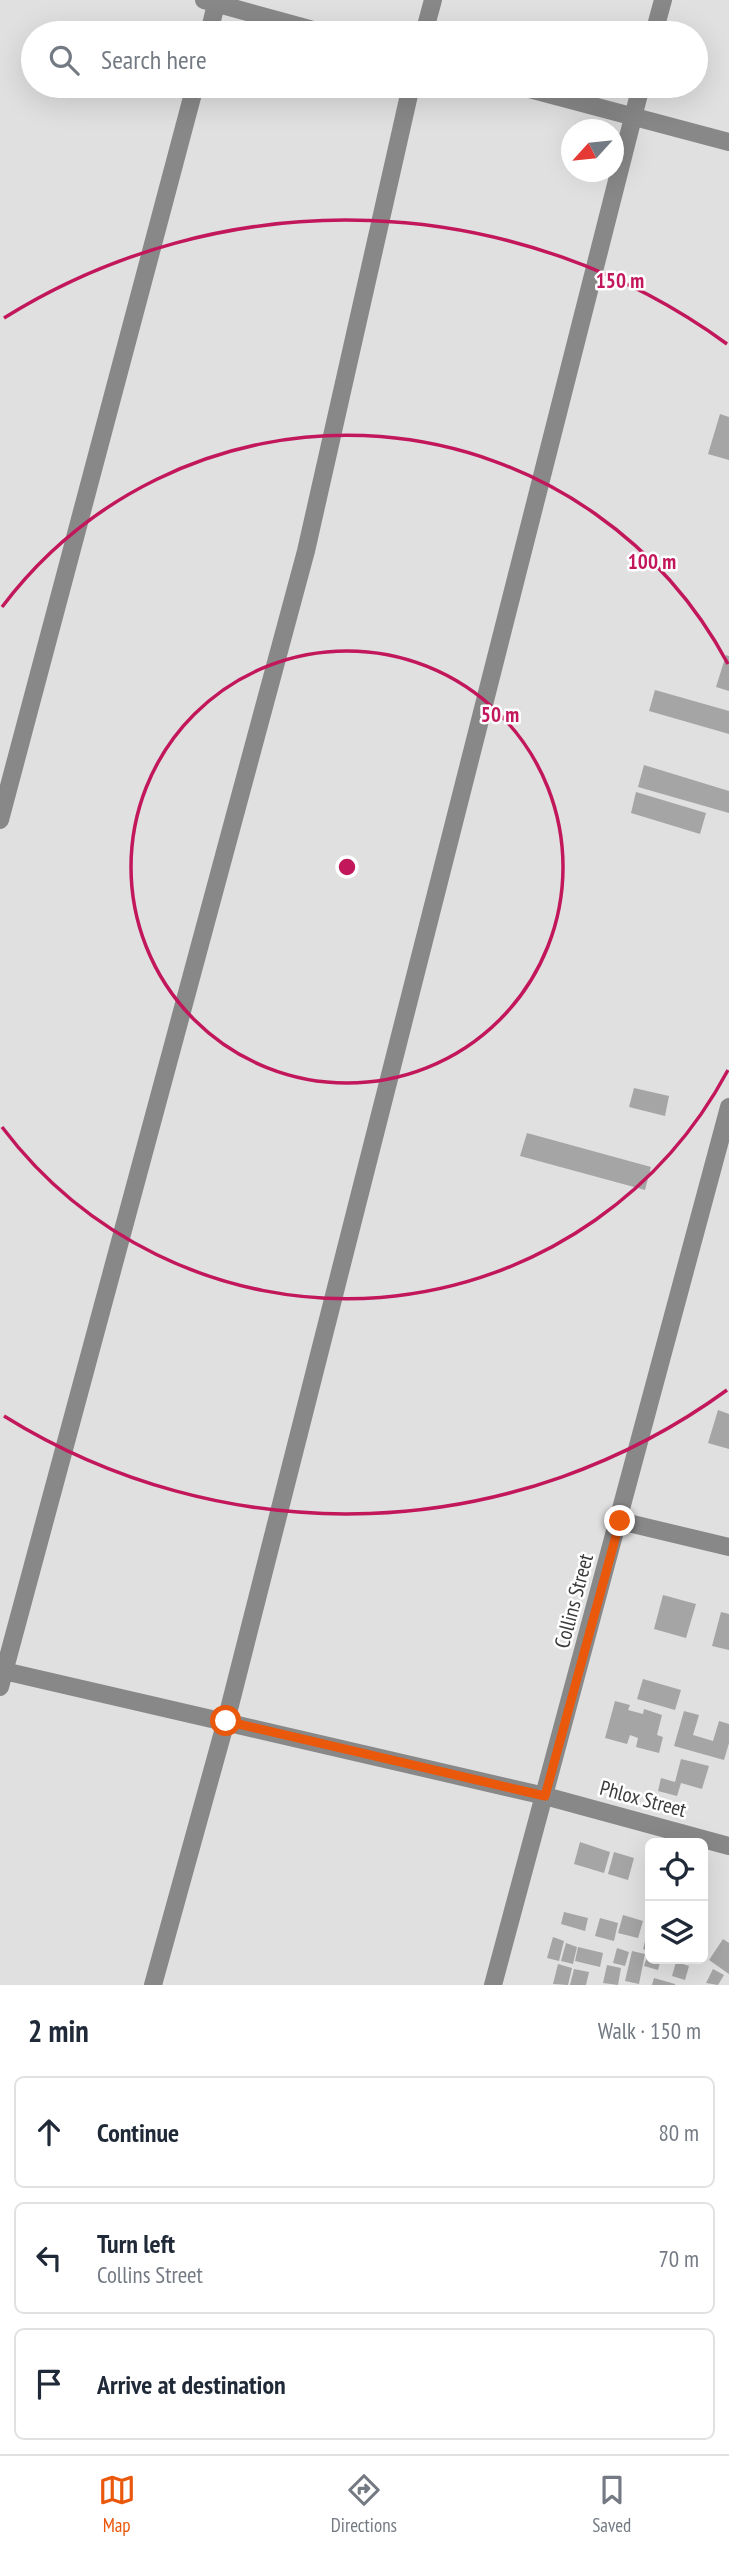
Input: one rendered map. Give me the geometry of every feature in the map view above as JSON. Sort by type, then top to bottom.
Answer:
[{"type":"street","points":[[427,21],[433,0]]},
{"type":"street","points":[[657,21],[663,0]]},
{"type":"street","points":[[210,21],[213,1],[282,21]]},
{"type":"street","points":[[0,820],[192,98]]},
{"type":"street","points":[[2,1679],[306,551],[408,98]]},
{"type":"street","points":[[567,98],[729,142]]},
{"type":"street","points":[[153,1985],[226,1721],[638,98]]},
{"type":"street","name":"Collins Street","points":[[493,1985],[620,1521],[729,1107]]},
{"type":"street","points":[[620,1521],[729,1547]]},
{"type":"street","name":"Phlox Street","points":[[2,1679],[226,1721],[545,1796],[729,1846]]},
{"type":"building","points":[[720,414],[729,417],[729,460],[708,454]]},
{"type":"building","points":[[726,655],[729,656],[729,691],[716,687]]},
{"type":"building","points":[[655,690],[729,711],[729,734],[649,711]]},
{"type":"building","points":[[644,765],[729,791],[729,813],[638,787]]},
{"type":"building","points":[[636,792],[706,813],[700,834],[631,813]]},
{"type":"building","points":[[634,1088],[669,1096],[665,1116],[629,1107]]},
{"type":"building","points":[[527,1133],[651,1167],[645,1190],[520,1156]]},
{"type":"building","points":[[718,1410],[729,1414],[729,1449],[708,1443]]},
{"type":"building","points":[[663,1595],[696,1604],[686,1638],[654,1629]]},
{"type":"building","points":[[721,1612],[729,1614],[729,1650],[712,1646]]},
{"type":"building","points":[[643,1679],[681,1690],[675,1710],[637,1699]]},
{"type":"building","points":[[615,1701],[630,1705],[628,1710],[643,1714],[644,1709],[662,1715],[657,1735],[663,1737],[659,1753],[636,1747],[638,1738],[630,1735],[627,1744],[605,1738]]},
{"type":"building","points":[[684,1711],[699,1715],[693,1735],[713,1741],[719,1721],[729,1724],[729,1743],[724,1760],[674,1746]]},
{"type":"building","points":[[681,1759],[709,1766],[702,1789],[681,1783],[677,1796],[658,1791],[661,1778],[675,1782]]},
{"type":"building","points":[[580,1842],[610,1852],[604,1873],[574,1864]]},
{"type":"building","points":[[614,1852],[634,1858],[628,1880],[608,1874]]},
{"type":"building","points":[[564,1912],[588,1918],[585,1931],[561,1924]]},
{"type":"building","points":[[623,1915],[643,1921],[638,1938],[618,1933]]},
{"type":"building","points":[[600,1918],[618,1923],[614,1941],[595,1936]]},
{"type":"building","points":[[553,1937],[564,1941],[559,1961],[547,1958]]},
{"type":"building","points":[[723,1939],[729,1943],[729,1974],[709,1960]]},
{"type":"building","points":[[566,1943],[577,1947],[573,1964],[561,1961]]},
{"type":"building","points":[[578,1947],[603,1953],[600,1967],[575,1961]]},
{"type":"building","points":[[617,1948],[629,1952],[625,1966],[613,1963]]},
{"type":"building","points":[[632,1951],[645,1954],[639,1984],[625,1981]]},
{"type":"building","points":[[645,1963],[660,1964],[658,1970],[644,1966]]},
{"type":"building","points":[[558,1964],[572,1968],[568,1985],[553,1984]]},
{"type":"building","points":[[675,1964],[689,1966],[685,1980],[672,1976]]},
{"type":"building","points":[[607,1965],[621,1968],[618,1985],[603,1983]]},
{"type":"building","points":[[574,1969],[589,1972],[586,1985],[570,1985]]},
{"type":"building","points":[[713,1969],[724,1975],[718,1985],[706,1983]]},
{"type":"building","points":[[654,1978],[675,1984],[675,1985],[652,1985]]},
{"type":"route","points":[[226,1721],[545,1796],[620,1521]]}]
